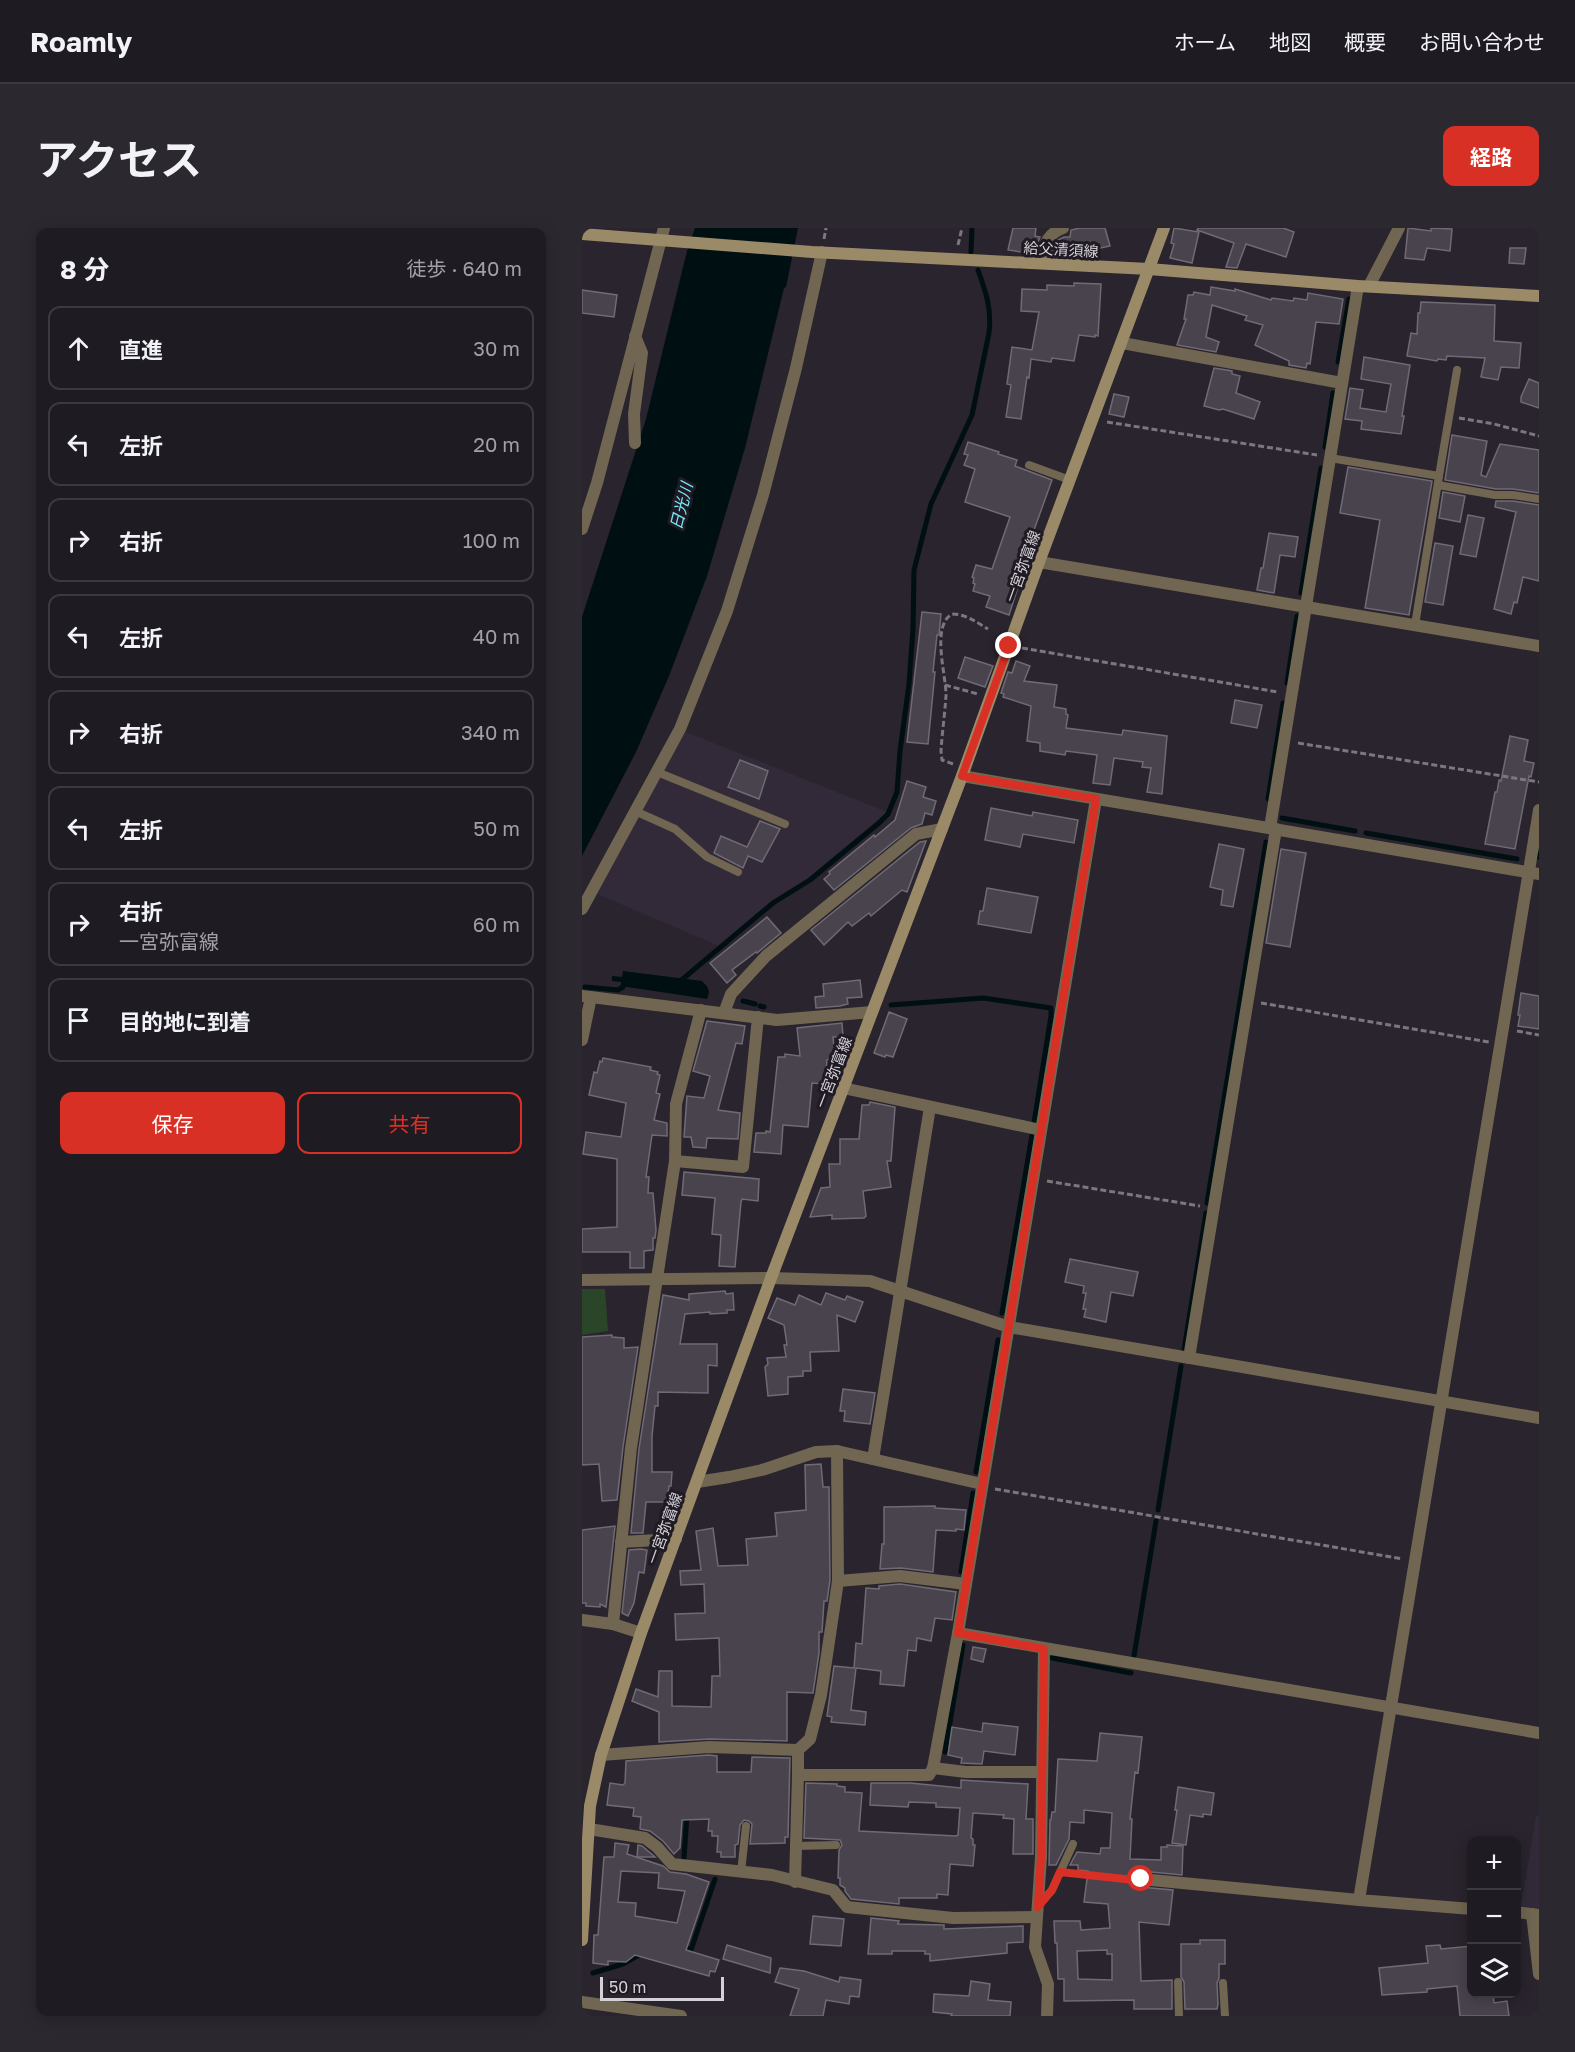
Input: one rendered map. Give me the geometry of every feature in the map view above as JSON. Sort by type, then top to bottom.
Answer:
[{"type":"main road","name":"一宮弥富線","points":[[582,1940],[589,1829],[586,1805],[641,1633],[771,1278],[964,771],[1039,562],[1164,228]]},
{"type":"main road","name":"給父清須線","points":[[582,234],[665,236],[817,252],[1149,269],[1364,286],[1539,296]]},
{"type":"street","points":[[1039,263],[1052,232],[1064,228]]},
{"type":"street","points":[[1189,1358],[1248,1001],[1284,740],[1342,383],[1364,286],[1399,228]]},
{"type":"street","points":[[582,528],[597,483],[635,336],[665,236]]},
{"type":"street","points":[[582,909],[680,729],[727,611],[766,484],[796,368],[817,252]]},
{"type":"street","points":[[635,336],[642,353],[634,414],[635,443]]},
{"type":"street","points":[[1122,343],[1342,383]]},
{"type":"street","points":[[1039,562],[1539,646]]},
{"type":"street","points":[[964,771],[1096,799],[1534,873]]},
{"type":"street","points":[[798,1775],[929,1775],[933,1768],[958,1633],[1096,799]]},
{"type":"street","points":[[1359,1900],[1503,1029],[1534,873],[1539,810]]},
{"type":"street","points":[[724,1013],[731,994],[766,956],[916,834],[942,829]]},
{"type":"street","points":[[582,1040],[586,997],[777,1020],[872,1012]]},
{"type":"street","points":[[613,1624],[630,1448],[675,1161],[676,1104],[701,1010]]},
{"type":"street","points":[[675,1161],[743,1167],[758,1017]]},
{"type":"street","points":[[843,1088],[1041,1130]]},
{"type":"street","points":[[873,1459],[930,1107]]},
{"type":"street","points":[[582,1280],[771,1278],[870,1281],[1009,1327],[1539,1418]]},
{"type":"street","points":[[697,1482],[762,1470],[816,1452],[837,1450],[982,1486]]},
{"type":"street","points":[[601,1755],[710,1747],[798,1750],[810,1739],[822,1695],[838,1581],[837,1450]]},
{"type":"street","points":[[621,1542],[676,1539]]},
{"type":"street","points":[[838,1581],[900,1576],[966,1584]]},
{"type":"street","points":[[582,1620],[613,1624],[641,1633]]},
{"type":"street","points":[[958,1633],[1539,1733]]},
{"type":"street","points":[[1044,1649],[1041,1857],[1035,1947],[1048,1984],[1047,2016]]},
{"type":"street","points":[[795,1882],[798,1750]]},
{"type":"street","points":[[933,1768],[966,1772],[1042,1772]]},
{"type":"street","points":[[589,1829],[645,1838],[657,1847],[672,1864],[772,1875],[833,1890],[847,1907],[953,1918],[1037,1912]]},
{"type":"street","points":[[1141,1879],[1467,1909]]},
{"type":"street","points":[[1535,1914],[1539,1974]]},
{"type":"street","points":[[582,2002],[681,2016]]},
{"type":"lane","points":[[1415,625],[1457,370]]},
{"type":"lane","points":[[1330,458],[1439,480],[1495,495],[1513,495],[1539,500]]},
{"type":"lane","points":[[1029,465],[1070,480]]},
{"type":"lane","points":[[657,772],[785,824]]},
{"type":"lane","points":[[635,811],[675,829],[706,857],[738,872]]},
{"type":"lane","points":[[741,1872],[746,1826]]},
{"type":"lane","points":[[1037,1912],[1052,1890],[1073,1844]]},
{"type":"lane","points":[[796,1846],[836,1845]]},
{"type":"lane","points":[[1178,1982],[1179,2016]]},
{"type":"lane","points":[[1223,1983],[1225,2016]]},
{"type":"path","points":[[956,259],[962,228]]},
{"type":"path","points":[[1449,416],[1494,424],[1539,436]]},
{"type":"path","points":[[1092,420],[1330,458]]},
{"type":"path","points":[[964,771],[942,760],[940,751],[945,685],[940,647],[944,622],[952,614],[960,614],[988,629]]},
{"type":"path","points":[[1009,646],[1292,695]]},
{"type":"path","points":[[945,685],[990,698]]},
{"type":"path","points":[[1284,740],[1539,782]]},
{"type":"path","points":[[1248,1001],[1501,1044]]},
{"type":"path","points":[[1503,1029],[1539,1035]]},
{"type":"path","points":[[1033,1179],[1214,1209]]},
{"type":"path","points":[[982,1486],[1415,1561]]},
{"type":"path","points":[[1060,1872],[1141,1879]]},
{"type":"shaded area","points":[[686,732],[887,812],[808,878],[774,899],[719,946],[597,894],[678,742]]},
{"type":"shaded area","points":[[1536,1816],[1539,1816],[1539,1909],[1521,1906]]},
{"type":"green space","points":[[582,1289],[605,1289],[608,1331],[582,1335]]},
{"type":"water","name":"日光川","points":[[695,228],[798,228],[786,287],[745,448],[707,576],[669,676],[636,752],[582,856],[582,617],[646,419],[687,251]]},
{"type":"water","points":[[623,971],[702,981],[709,993],[707,999],[621,986],[621,982],[612,981],[612,976],[622,977]]},
{"type":"building","points":[[1013,228],[1036,228],[1035,236],[1040,237],[1033,254],[1008,250]]},
{"type":"building","points":[[1105,228],[1110,246],[1068,255],[1050,254],[1058,240],[1070,237],[1071,230]]},
{"type":"building","points":[[1174,228],[1199,232],[1192,263],[1170,258],[1174,244],[1171,243]]},
{"type":"building","points":[[1198,228],[1283,228],[1294,232],[1286,257],[1246,244],[1237,268],[1226,267],[1234,243],[1197,230]]},
{"type":"building","points":[[1408,228],[1431,231],[1431,228],[1452,229],[1450,251],[1427,248],[1424,260],[1405,258]]},
{"type":"building","points":[[1510,248],[1526,248],[1524,264],[1509,263]]},
{"type":"building","points":[[1074,283],[1101,284],[1098,336],[1079,335],[1074,361],[1052,358],[1051,362],[1031,359],[1021,419],[1006,417],[1011,385],[1007,384],[1012,347],[1032,350],[1039,312],[1021,311],[1022,289],[1047,290],[1047,285],[1074,286]]},
{"type":"building","points":[[1211,287],[1235,291],[1235,289],[1271,300],[1272,298],[1293,301],[1294,298],[1307,300],[1308,293],[1343,299],[1339,324],[1316,322],[1310,364],[1307,363],[1306,368],[1289,365],[1289,361],[1255,345],[1263,325],[1245,320],[1247,316],[1212,305],[1206,337],[1219,342],[1216,352],[1177,345],[1186,319],[1184,319],[1188,295],[1193,295],[1194,292],[1210,295]]},
{"type":"building","points":[[582,290],[617,295],[614,317],[582,313]]},
{"type":"building","points":[[1421,302],[1495,305],[1494,341],[1521,343],[1519,368],[1501,367],[1498,380],[1481,377],[1485,358],[1447,356],[1446,360],[1438,359],[1437,361],[1407,356],[1411,333],[1417,334]]},
{"type":"building","points":[[1364,357],[1410,365],[1401,434],[1361,429],[1362,421],[1345,419],[1350,388],[1363,390],[1360,408],[1386,412],[1391,384],[1361,379]]},
{"type":"building","points":[[1214,368],[1232,371],[1232,374],[1240,376],[1236,393],[1260,402],[1254,419],[1223,409],[1204,406]]},
{"type":"building","points":[[1529,379],[1539,383],[1539,408],[1521,402]]},
{"type":"building","points":[[1114,394],[1129,397],[1124,417],[1109,414]]},
{"type":"building","points":[[1452,435],[1487,441],[1481,475],[1486,477],[1500,444],[1539,450],[1539,493],[1496,489],[1445,480]]},
{"type":"building","points":[[968,442],[1017,460],[1015,466],[1052,480],[1016,580],[1020,581],[1009,615],[986,607],[990,596],[973,591],[975,584],[972,577],[976,565],[992,569],[1010,517],[965,502],[975,469],[964,465],[968,455],[964,454]]},
{"type":"building","points":[[1348,467],[1432,481],[1409,615],[1365,608],[1380,520],[1340,513]]},
{"type":"building","points":[[1443,492],[1465,496],[1460,522],[1439,518]]},
{"type":"building","points":[[1496,501],[1539,505],[1539,581],[1523,577],[1517,603],[1514,602],[1511,614],[1494,609],[1516,512],[1495,507]]},
{"type":"building","points":[[1468,515],[1484,518],[1476,557],[1460,554]]},
{"type":"building","points":[[1269,533],[1298,537],[1295,557],[1280,555],[1274,593],[1257,590]]},
{"type":"building","points":[[1435,543],[1453,546],[1443,605],[1425,602]]},
{"type":"building","points":[[922,612],[941,614],[933,672],[935,672],[928,744],[907,742]]},
{"type":"building","points":[[965,657],[993,666],[985,687],[958,678]]},
{"type":"building","points":[[1016,661],[1030,666],[1024,681],[1057,685],[1054,707],[1066,709],[1068,715],[1066,728],[1122,735],[1123,730],[1167,736],[1162,794],[1147,792],[1151,768],[1142,767],[1143,762],[1114,758],[1110,785],[1093,783],[1097,755],[1066,751],[1065,755],[1040,751],[1040,743],[1027,741],[1031,706],[1003,697],[1004,694],[1001,693],[1008,672],[1012,673]]},
{"type":"building","points":[[1235,700],[1262,705],[1257,728],[1231,723]]},
{"type":"building","points":[[1510,736],[1528,740],[1524,761],[1534,763],[1531,777],[1529,776],[1515,849],[1485,844],[1495,792],[1497,792],[1499,780],[1501,781]]},
{"type":"building","points":[[740,760],[768,771],[759,799],[728,787]]},
{"type":"building","points":[[907,781],[926,787],[923,797],[936,801],[932,815],[925,813],[922,824],[911,828],[834,890],[824,879],[830,874],[829,872],[895,820]]},
{"type":"building","points":[[991,808],[1032,816],[1033,812],[1078,820],[1074,843],[1023,834],[1020,847],[985,840]]},
{"type":"building","points":[[760,821],[780,829],[762,862],[748,856],[743,868],[714,853],[721,836],[747,847]]},
{"type":"building","points":[[926,841],[907,892],[902,890],[871,916],[869,913],[852,926],[848,922],[824,945],[811,930],[920,842]]},
{"type":"building","points":[[1219,844],[1244,849],[1233,907],[1221,905],[1223,890],[1210,887]]},
{"type":"building","points":[[1281,849],[1306,853],[1290,947],[1266,943]]},
{"type":"building","points":[[987,888],[1038,897],[1031,933],[978,924]]},
{"type":"building","points":[[767,917],[781,933],[732,970],[736,975],[727,983],[710,963]]},
{"type":"building","points":[[860,980],[862,997],[847,998],[848,1004],[840,1006],[816,1008],[815,997],[824,996],[823,984]]},
{"type":"building","points":[[1521,993],[1539,996],[1539,1029],[1518,1026]]},
{"type":"building","points":[[889,1012],[907,1019],[893,1057],[886,1055],[885,1057],[874,1053]]},
{"type":"building","points":[[707,1021],[745,1026],[742,1044],[736,1043],[718,1110],[740,1113],[738,1139],[707,1138],[706,1148],[693,1147],[691,1137],[684,1137],[687,1096],[704,1098],[710,1076],[693,1071]]},
{"type":"building","points":[[842,1023],[843,1037],[833,1037],[835,1059],[827,1060],[825,1084],[812,1083],[808,1127],[783,1125],[781,1154],[754,1152],[756,1133],[770,1132],[778,1057],[785,1057],[785,1054],[800,1056],[797,1028]]},
{"type":"building","points":[[603,1058],[651,1067],[650,1070],[660,1075],[656,1093],[660,1094],[654,1120],[667,1123],[667,1136],[652,1135],[646,1177],[649,1177],[648,1193],[653,1193],[656,1230],[653,1250],[644,1251],[644,1268],[630,1268],[630,1252],[582,1252],[582,1229],[617,1227],[617,1159],[583,1154],[586,1132],[621,1137],[626,1103],[589,1095],[594,1072],[597,1073]]},
{"type":"building","points":[[870,1102],[895,1107],[891,1161],[887,1161],[891,1187],[863,1191],[866,1216],[864,1218],[832,1219],[832,1215],[810,1217],[821,1188],[830,1187],[829,1164],[840,1164],[840,1139],[859,1139],[862,1105],[869,1105]]},
{"type":"building","points":[[684,1172],[759,1179],[758,1201],[742,1199],[741,1202],[735,1267],[719,1266],[721,1235],[712,1234],[715,1198],[682,1195]]},
{"type":"building","points":[[1070,1259],[1138,1272],[1133,1296],[1111,1292],[1106,1322],[1084,1317],[1086,1293],[1083,1293],[1084,1286],[1065,1282]]},
{"type":"building","points":[[725,1291],[726,1294],[733,1293],[734,1310],[727,1310],[727,1313],[685,1314],[680,1344],[717,1344],[717,1366],[708,1365],[708,1393],[658,1392],[658,1406],[655,1406],[652,1436],[652,1472],[672,1472],[671,1486],[669,1486],[667,1502],[646,1502],[643,1533],[631,1533],[639,1449],[663,1295],[689,1300],[689,1294]]},
{"type":"building","points":[[826,1293],[845,1300],[847,1296],[863,1302],[855,1322],[837,1315],[839,1351],[810,1352],[811,1371],[803,1371],[803,1376],[788,1377],[788,1394],[768,1396],[765,1367],[768,1364],[767,1358],[786,1357],[784,1325],[768,1318],[777,1298],[795,1305],[799,1295],[821,1305]]},
{"type":"building","points":[[612,1335],[612,1337],[624,1338],[624,1348],[638,1347],[617,1500],[602,1501],[599,1464],[582,1465],[582,1337]]},
{"type":"building","points":[[843,1389],[875,1393],[870,1424],[844,1421],[845,1411],[840,1411]]},
{"type":"building","points":[[821,1464],[823,1487],[829,1487],[830,1580],[827,1601],[824,1601],[822,1632],[819,1632],[819,1653],[813,1693],[787,1692],[787,1741],[709,1739],[659,1742],[659,1712],[632,1701],[636,1689],[658,1697],[659,1671],[672,1671],[672,1706],[711,1707],[712,1676],[720,1676],[719,1638],[676,1640],[675,1614],[705,1613],[704,1584],[681,1585],[680,1571],[701,1570],[696,1531],[713,1528],[718,1566],[748,1565],[746,1539],[777,1536],[775,1513],[806,1510],[805,1465]]},
{"type":"building","points":[[935,1506],[935,1508],[966,1510],[964,1530],[936,1530],[933,1572],[901,1568],[880,1569],[882,1544],[884,1544],[884,1507]]},
{"type":"building","points":[[615,1526],[606,1607],[600,1604],[600,1607],[586,1606],[586,1603],[582,1603],[582,1530]]},
{"type":"building","points":[[629,1550],[647,1550],[644,1573],[639,1572],[634,1603],[628,1616],[622,1613]]},
{"type":"building","points":[[900,1584],[956,1592],[952,1620],[935,1618],[931,1641],[917,1638],[916,1651],[908,1650],[904,1686],[880,1684],[881,1671],[856,1668],[851,1710],[866,1712],[865,1725],[831,1722],[832,1717],[827,1716],[834,1666],[854,1668],[856,1643],[862,1644],[866,1588],[879,1589],[879,1586]]},
{"type":"building","points":[[973,1647],[986,1649],[983,1662],[971,1659]]},
{"type":"building","points":[[983,1723],[1018,1727],[1015,1755],[984,1751],[982,1764],[961,1763],[962,1758],[948,1755],[952,1727],[982,1732]]},
{"type":"building","points":[[1100,1733],[1142,1737],[1138,1773],[1135,1772],[1130,1819],[1132,1819],[1130,1859],[1161,1860],[1161,1847],[1183,1846],[1182,1875],[1141,1871],[1135,1874],[1133,1879],[1134,1883],[1140,1887],[1173,1890],[1169,1925],[1139,1922],[1141,1981],[1172,1980],[1172,2009],[1134,2009],[1134,2000],[1064,2001],[1064,1979],[1058,1979],[1054,1921],[1080,1921],[1081,1930],[1110,1928],[1108,1904],[1084,1902],[1088,1871],[1078,1870],[1078,1865],[1070,1865],[1077,1852],[1100,1854],[1101,1848],[1110,1848],[1112,1813],[1084,1810],[1084,1823],[1070,1822],[1069,1839],[1056,1865],[1049,1865],[1050,1820],[1052,1812],[1055,1812],[1058,1759],[1097,1761]],"holes":[[[1107,1950],[1107,1954],[1112,1954],[1112,1980],[1078,1979],[1077,1951]]]},
{"type":"building","points":[[717,1756],[717,1772],[751,1772],[752,1757],[790,1758],[788,1837],[785,1837],[785,1843],[750,1844],[752,1824],[744,1820],[740,1825],[738,1844],[735,1845],[735,1857],[721,1857],[721,1852],[717,1852],[718,1836],[712,1836],[712,1831],[708,1831],[709,1819],[682,1820],[680,1848],[674,1854],[650,1831],[640,1829],[641,1817],[633,1816],[634,1808],[607,1805],[610,1783],[623,1785],[625,1783],[626,1761]]},
{"type":"building","points":[[961,1780],[1028,1784],[1026,1819],[1033,1819],[1033,1854],[1013,1854],[1014,1819],[1003,1818],[1004,1815],[973,1813],[971,1838],[975,1845],[973,1866],[950,1864],[948,1895],[937,1894],[937,1898],[899,1898],[899,1904],[851,1899],[845,1888],[840,1885],[840,1878],[838,1878],[839,1850],[842,1845],[840,1840],[804,1838],[806,1783],[837,1784],[837,1786],[845,1787],[845,1792],[862,1793],[859,1831],[956,1836],[958,1835],[960,1808],[936,1807],[936,1803],[909,1802],[908,1807],[870,1805],[871,1783],[910,1783],[961,1788]]},
{"type":"building","points":[[1178,1787],[1214,1793],[1211,1815],[1203,1814],[1203,1817],[1190,1815],[1186,1845],[1172,1843]]},
{"type":"building","points":[[615,1843],[629,1845],[627,1854],[663,1866],[670,1872],[686,1874],[709,1882],[686,1950],[719,1960],[715,1972],[710,1971],[709,1976],[635,1955],[626,1962],[608,1961],[608,1965],[593,1963],[594,1935],[598,1935],[604,1857],[614,1857]],"holes":[[[621,1871],[659,1873],[658,1888],[685,1891],[677,1923],[635,1916],[636,1903],[618,1902]]]},
{"type":"building","points":[[638,1845],[642,1846],[655,1857],[637,1857]]},
{"type":"building","points":[[813,1916],[844,1919],[841,1946],[810,1944]]},
{"type":"building","points":[[871,1918],[899,1921],[898,1924],[944,1925],[944,1929],[1023,1926],[1023,1942],[1007,1943],[1007,1953],[930,1961],[930,1954],[925,1954],[925,1951],[868,1954]]},
{"type":"building","points":[[1200,1940],[1225,1940],[1225,1964],[1219,1964],[1217,2009],[1185,2009],[1184,1982],[1181,1977],[1181,1944],[1200,1944]]},
{"type":"building","points":[[727,1945],[771,1958],[770,1973],[723,1959]]},
{"type":"building","points":[[1440,1945],[1441,1949],[1467,1946],[1467,1998],[1493,1998],[1494,2003],[1507,2001],[1509,2016],[1460,2016],[1457,1986],[1427,1989],[1427,1992],[1382,1995],[1379,1968],[1428,1963],[1426,1946]]},
{"type":"building","points":[[780,1968],[804,1971],[839,1982],[840,1977],[861,1980],[859,1997],[850,1996],[849,2004],[826,2000],[823,2016],[790,2016],[799,1989],[775,1982]]},
{"type":"building","points":[[971,1981],[990,1984],[988,2000],[1011,2002],[1010,2016],[951,2016],[952,2014],[933,2012],[934,1994],[969,1996]]},
{"type":"waterway","points":[[971,252],[972,228]]},
{"type":"waterway","points":[[678,983],[773,903],[810,880],[888,814],[897,792],[909,684],[914,570],[931,504],[972,415],[989,333],[988,301],[978,270]]},
{"type":"waterway","points":[[1338,362],[1349,299]]},
{"type":"waterway","points":[[1325,447],[1333,393]]},
{"type":"waterway","points":[[1301,593],[1321,468]]},
{"type":"waterway","points":[[1287,683],[1297,616]]},
{"type":"waterway","points":[[1268,799],[1283,703]]},
{"type":"waterway","points":[[1282,818],[1355,831]]},
{"type":"waterway","points":[[1366,833],[1517,859]]},
{"type":"waterway","points":[[1207,1203],[1266,842]]},
{"type":"waterway","points":[[585,987],[618,990],[623,987],[624,980]]},
{"type":"waterway","points":[[891,1005],[983,998],[1051,1008],[1034,1123]]},
{"type":"waterway","points":[[743,1001],[755,1004]]},
{"type":"waterway","points":[[760,1006],[764,1007]]},
{"type":"waterway","points":[[1002,1313],[1032,1135]]},
{"type":"waterway","points":[[1184,1350],[1206,1213]]},
{"type":"waterway","points":[[976,1472],[998,1340]]},
{"type":"waterway","points":[[1158,1510],[1181,1366]]},
{"type":"waterway","points":[[961,1572],[973,1493]]},
{"type":"waterway","points":[[1134,1656],[1156,1521]]},
{"type":"waterway","points":[[945,1752],[963,1645]]},
{"type":"waterway","points":[[1052,1658],[1131,1673]]},
{"type":"waterway","points":[[684,1858],[687,1815]]},
{"type":"waterway","points":[[681,1946],[691,1950],[715,1879]]},
{"type":"waterway","points":[[593,1973],[623,1964],[644,1952]]},
{"type":"route","points":[[1009,646],[962,776],[1096,799],[958,1633],[1044,1649],[1041,1857],[1038,1907],[1052,1890],[1060,1872],[1141,1879]]}]
